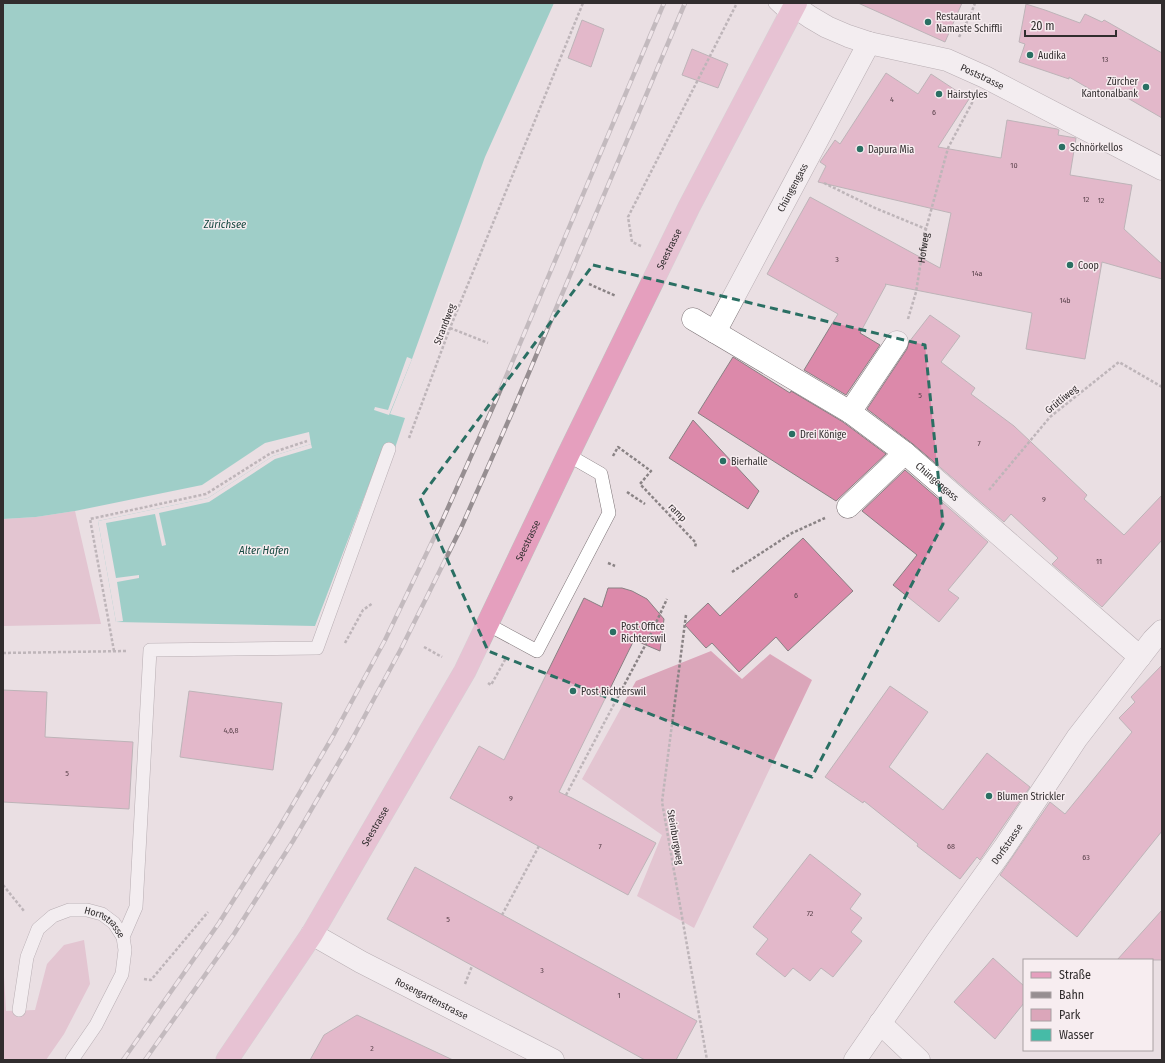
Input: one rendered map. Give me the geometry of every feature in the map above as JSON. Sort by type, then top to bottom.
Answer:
[{"type":"main road","name":"Seestrasse","points":[[227,1060],[312,934],[465,671],[664,258],[789,7]]},
{"type":"street","name":"Poststrasse","points":[[789,7],[848,36],[869,43],[947,60],[985,77],[1162,169]]},
{"type":"street","name":"Chüngengass","points":[[715,332],[869,43]]},
{"type":"street","name":"Chüngengass","points":[[693,319],[850,412],[905,453],[972,511],[1154,644]]},
{"type":"street","points":[[850,412],[897,342]]},
{"type":"street","points":[[848,507],[905,453]]},
{"type":"street","name":"Dorfstrasse","points":[[855,1060],[937,941],[1004,848],[1077,738],[1154,644]]},
{"type":"street","name":"Rosengartenstrasse","points":[[312,934],[361,962],[553,1060]]},
{"type":"street","points":[[880,1023],[919,1060]]},
{"type":"lane","points":[[123,937],[136,907],[150,650],[317,648],[389,449]]},
{"type":"lane","points":[[487,624],[537,651],[610,513],[601,474],[568,455]]},
{"type":"lane","name":"Hornstrasse","points":[[19,1010],[27,957],[38,929],[53,916],[69,910],[87,910],[102,914],[114,923],[123,937],[125,950],[122,974],[96,1025],[72,1060]]},
{"type":"path","name":"Strandweg","points":[[408,440],[450,328],[582,3]]},
{"type":"path","points":[[664,258],[632,242],[628,217],[737,3]]},
{"type":"path","points":[[947,60],[971,14],[975,3]]},
{"type":"path","name":"Hofweg","points":[[897,342],[908,318],[916,292],[926,229],[948,148],[985,77]]},
{"type":"path","points":[[800,171],[874,208],[926,229]]},
{"type":"path","points":[[450,328],[488,343]]},
{"type":"path","name":"Grütliweg","points":[[972,511],[1050,417],[1119,362],[1162,387]]},
{"type":"path","points":[[114,651],[90,519],[206,494],[271,453],[308,441]]},
{"type":"path","name":"ramp","points":[[618,447],[651,470],[640,484],[696,543],[695,547]]},
{"type":"path","points":[[638,499],[645,504]]},
{"type":"path","points":[[732,572],[792,533],[848,507]]},
{"type":"path","points":[[566,795],[648,640],[667,599]]},
{"type":"path","name":"Steinburgweg","points":[[686,615],[662,802],[707,1060]]},
{"type":"path","points":[[3,653],[150,650]]},
{"type":"path","points":[[502,915],[539,846]]},
{"type":"path","points":[[3,885],[38,929]]},
{"type":"path","points":[[122,974],[151,980],[208,912]]},
{"type":"highlighted area","points":[[593,265],[925,345],[943,524],[812,777],[488,651],[420,498]]},
{"type":"green space","points":[[75,511],[101,624],[3,626],[3,519],[36,517]]},
{"type":"green space","points":[[711,651],[742,679],[770,654],[812,680],[694,928],[637,896],[662,835],[582,779],[636,681]]},
{"type":"green space","points":[[84,940],[90,984],[64,1034],[46,1060],[3,1060],[3,959],[6,1011],[35,1010],[47,964],[64,945]]},
{"type":"water","name":"Zürichsee","points":[[3,3],[554,3],[485,157],[412,359],[390,414],[405,418],[385,478],[373,474],[315,626],[116,622],[98,521],[208,498],[273,456],[311,444],[309,432],[265,443],[202,485],[75,511],[36,517],[3,519]]},
{"type":"pier","points":[[407,357],[412,359],[389,415],[374,410],[375,407],[388,410]]},
{"type":"pier","points":[[311,444],[312,448],[275,459],[209,502],[159,513],[166,545],[162,546],[155,514],[106,523],[116,578],[139,575],[139,578],[117,582],[123,621],[116,622],[98,521],[208,498],[273,456]]},
{"type":"building","name":"Restaurant Namaste Schiffli","points":[[858,3],[962,3],[945,42]]},
{"type":"building","points":[[1026,4],[1080,23],[1085,14],[1102,22],[1104,20],[1162,53],[1162,118],[1112,89],[1107,99],[1069,77],[1069,79],[1019,62],[1025,44],[1019,42]]},
{"type":"building","points":[[582,20],[604,29],[591,67],[568,58]]},
{"type":"building","points":[[692,49],[728,64],[718,88],[682,75]]},
{"type":"building","points":[[886,73],[918,94],[931,74],[969,99],[938,147],[1001,158],[1007,120],[1057,129],[1059,130],[1058,135],[1076,138],[1070,175],[1132,185],[1124,229],[1162,264],[1162,279],[1102,262],[1085,359],[1026,349],[1032,313],[885,284],[886,285],[860,333],[880,345],[846,395],[804,370],[838,314],[767,274],[810,197],[940,268],[951,213],[818,182],[826,166],[820,162],[835,140],[840,144]]},
{"type":"building","points":[[930,315],[960,336],[941,362],[975,388],[971,394],[1014,426],[1087,495],[1084,499],[1124,535],[1162,495],[1162,540],[1102,607],[1052,564],[1058,558],[1011,514],[1004,522],[913,444],[867,409],[907,349],[909,342]]},
{"type":"building","name":"Drei Könige","points":[[733,357],[790,393],[791,391],[843,422],[886,454],[836,501],[698,413]]},
{"type":"building","name":"Bierhalle","points":[[693,420],[759,491],[748,509],[669,458]]},
{"type":"building","points":[[905,470],[988,542],[948,590],[959,598],[939,622],[893,585],[917,555],[862,511]]},
{"type":"building","points":[[803,538],[853,591],[788,651],[776,637],[739,672],[712,643],[706,648],[685,625],[708,603],[720,616]]},
{"type":"building","points":[[608,588],[622,588],[632,591],[647,599],[664,619],[660,651],[634,640],[559,792],[656,843],[628,895],[450,798],[479,746],[504,760],[584,598],[602,607]]},
{"type":"building","points":[[1162,665],[1162,831],[1077,937],[1000,875],[1050,802],[1065,814],[1132,732],[1119,718],[1135,702],[1131,697]]},
{"type":"building","points":[[890,686],[928,712],[889,767],[943,810],[987,753],[1030,787],[980,860],[977,857],[960,879],[917,846],[918,844],[864,801],[863,803],[825,777]]},
{"type":"building","points":[[3,690],[47,692],[45,737],[133,742],[129,809],[3,802]]},
{"type":"building","points":[[189,691],[282,703],[273,770],[180,757]]},
{"type":"building","points":[[810,854],[861,894],[850,909],[862,918],[851,932],[862,941],[833,977],[821,968],[810,981],[793,968],[785,977],[756,954],[768,939],[753,927]]},
{"type":"building","points":[[415,867],[697,1021],[676,1060],[645,1060],[387,919]]},
{"type":"building","points":[[1162,910],[1162,960],[1118,959]]},
{"type":"building","points":[[993,958],[1023,985],[1023,1004],[995,1039],[954,1002]]},
{"type":"building","points":[[357,1015],[453,1060],[310,1060],[324,1035]]},
{"type":"railway","points":[[123,1060],[219,923],[276,833],[333,736],[385,640],[443,519],[497,398],[664,3]]},
{"type":"railway","points":[[145,1060],[234,934],[293,841],[349,745],[401,649],[461,528],[514,408],[685,3]]},
{"type":"place","name":"Restaurant Namaste Schiffli","points":[[928,22]]},
{"type":"place","name":"Audika","points":[[1030,55]]},
{"type":"place","name":"Zürcher Kantonalbank","points":[[1146,87]]},
{"type":"place","name":"Hairstyles","points":[[939,94]]},
{"type":"place","name":"Schnörkellos","points":[[1062,147]]},
{"type":"place","name":"Dapura Mia","points":[[860,149]]},
{"type":"place","name":"Coop","points":[[1070,265]]},
{"type":"place","name":"Drei Könige","points":[[792,434]]},
{"type":"place","name":"Bierhalle","points":[[723,461]]},
{"type":"place","name":"Post Office Richterswil","points":[[613,632]]},
{"type":"place","name":"Post Richterswil","points":[[573,691]]},
{"type":"place","name":"Blumen Strickler","points":[[989,796]]},
{"type":"water label","name":"Alter Hafen","points":[[264,550]]}]
